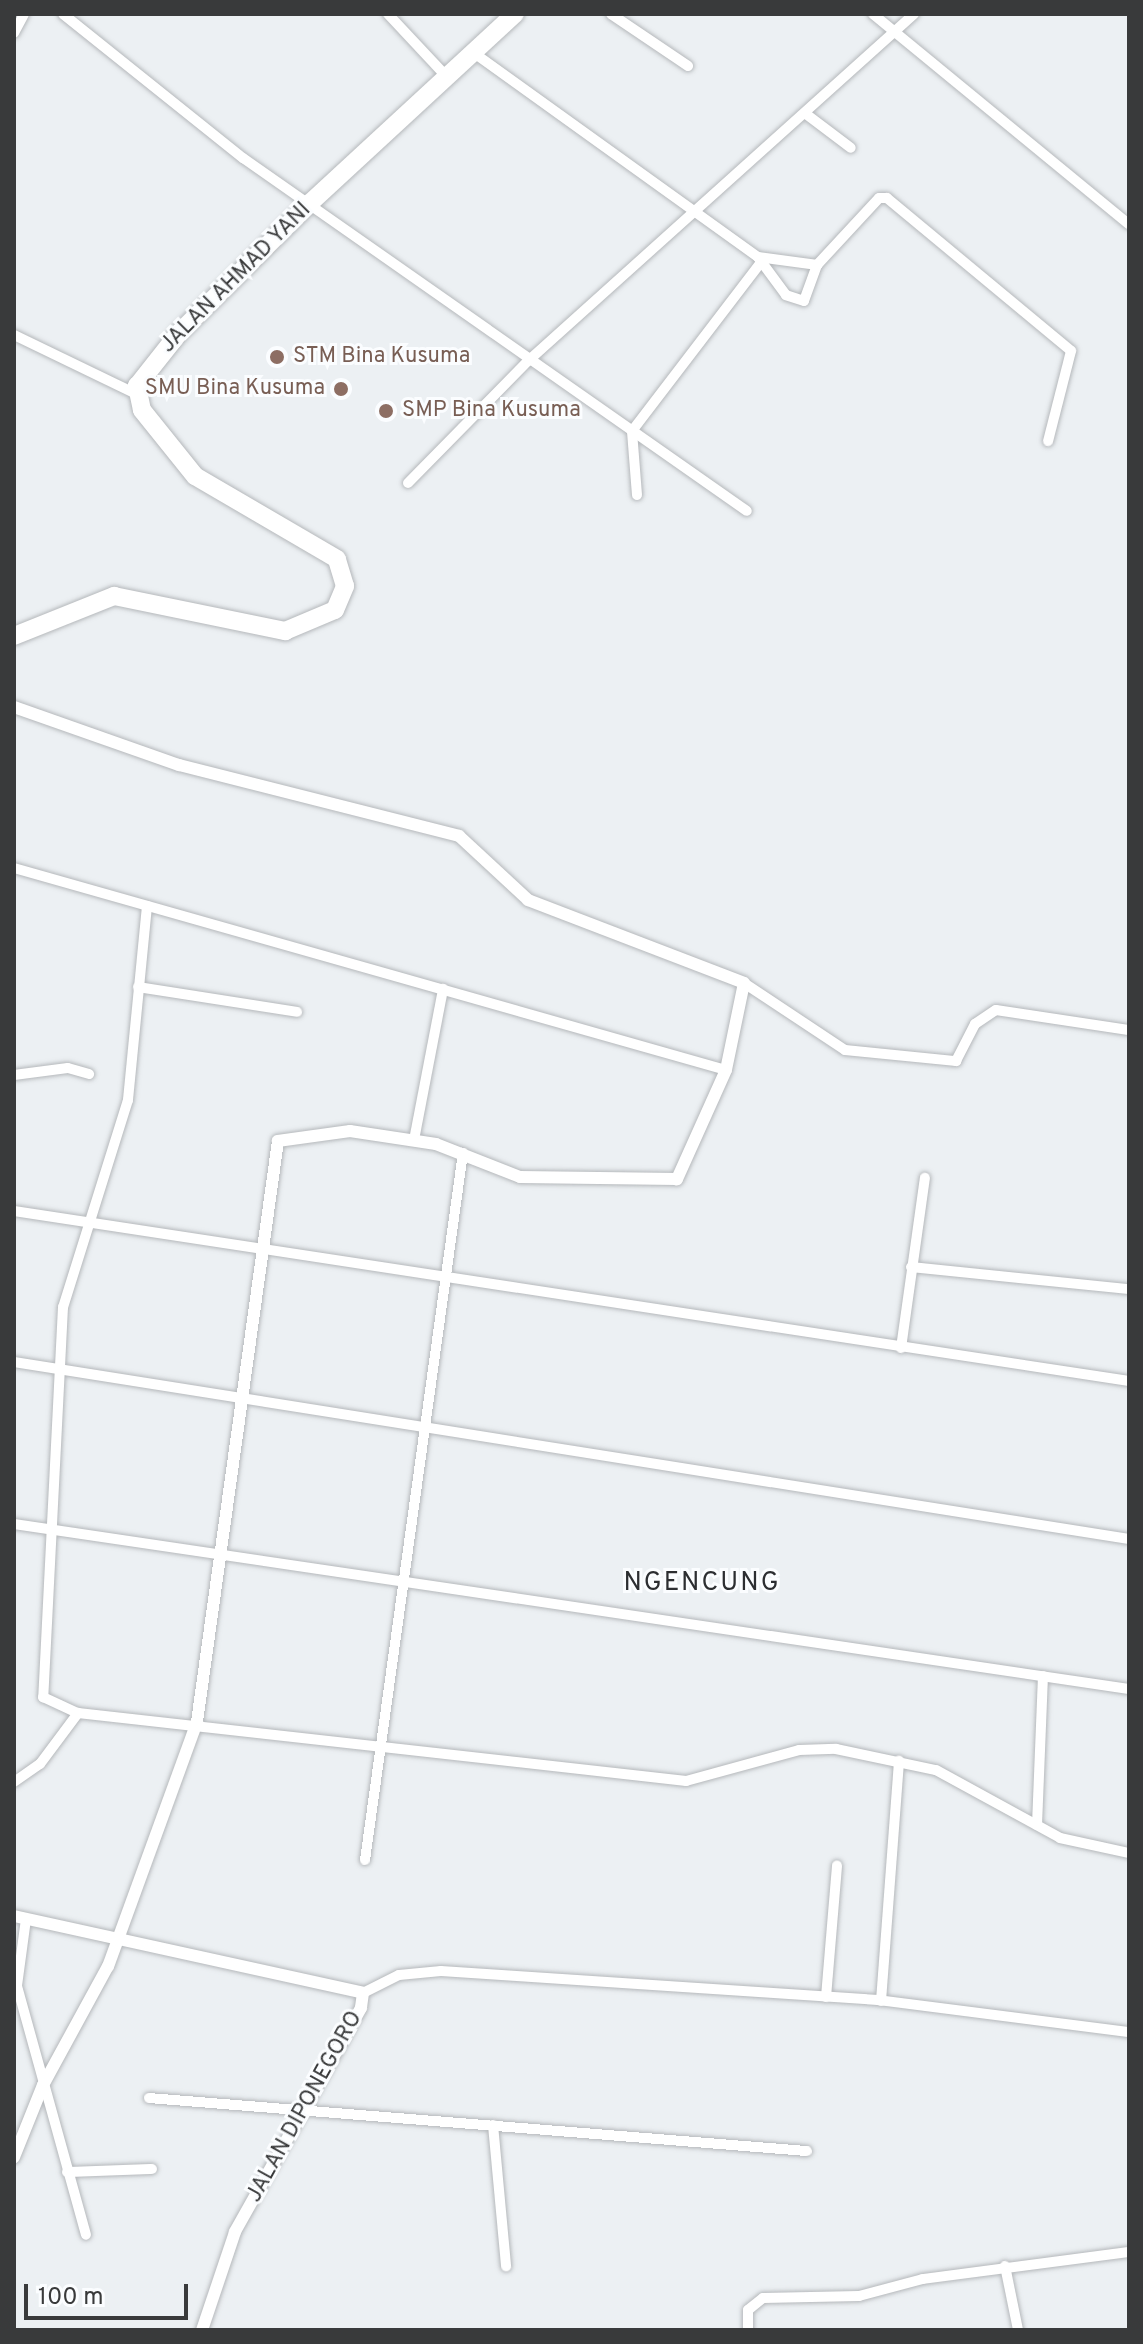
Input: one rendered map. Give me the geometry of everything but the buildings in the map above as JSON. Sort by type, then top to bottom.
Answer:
[{"type":"highway","name":"JALAN AHMAD YANI","points":[[136,394],[140,377],[170,343],[310,203],[515,14]]},
{"type":"highway","points":[[14,636],[114,596],[285,631],[325,619],[342,599],[345,572],[337,559],[195,476],[136,394]]},
{"type":"street","points":[[14,33],[24,14]]},
{"type":"street","points":[[63,14],[310,203],[528,361],[747,511]]},
{"type":"street","points":[[388,14],[446,76]]},
{"type":"street","points":[[611,14],[688,66]]},
{"type":"street","points":[[873,14],[899,30],[1129,224]]},
{"type":"street","points":[[408,483],[528,361],[696,215],[914,14]]},
{"type":"street","points":[[474,53],[760,259],[800,302],[817,265],[879,198],[887,198],[1071,351],[1048,441]]},
{"type":"street","points":[[806,114],[851,148]]},
{"type":"street","points":[[760,259],[817,265]]},
{"type":"street","points":[[637,495],[632,431],[760,259]]},
{"type":"street","points":[[14,335],[136,394]]},
{"type":"street","points":[[14,707],[179,765],[459,836],[528,900],[744,983],[845,1050],[956,1061],[975,1024],[996,1010],[1129,1030]]},
{"type":"street","points":[[14,868],[726,1070]]},
{"type":"street","points":[[147,906],[128,1100],[74,1257],[54,1370],[40,1691],[78,1713],[197,1722],[686,1781],[815,1748],[899,1761],[961,1781],[1037,1825],[1129,1853]]},
{"type":"street","points":[[14,2157],[43,2085],[118,1940],[197,1722],[240,1398],[279,1138],[334,1131],[414,1140],[463,1153],[533,1178],[677,1179],[726,1070],[744,983]]},
{"type":"street","points":[[138,987],[297,1012]]},
{"type":"street","points":[[414,1140],[443,989]]},
{"type":"street","points":[[14,1075],[68,1068],[89,1074]]},
{"type":"street","points":[[365,1860],[463,1153]]},
{"type":"street","points":[[901,1348],[925,1178]]},
{"type":"street","points":[[14,1211],[446,1280],[1129,1381]]},
{"type":"street","points":[[911,1267],[1129,1289]]},
{"type":"street","points":[[14,1362],[1129,1539]]},
{"type":"street","points":[[14,1524],[404,1578],[1129,1689]]},
{"type":"street","points":[[1037,1825],[1043,1676]]},
{"type":"street","points":[[14,1782],[40,1764],[78,1713]]},
{"type":"street","points":[[881,2001],[899,1761]]},
{"type":"street","points":[[826,1997],[837,1865]]},
{"type":"street","points":[[20,1918],[17,1986],[86,2235]]},
{"type":"street","name":"JALAN DIPONEGORO","points":[[20,1918],[363,1993],[361,2008],[235,2232],[202,2330]]},
{"type":"street","points":[[363,1993],[421,1971],[881,2001],[1129,2032]]},
{"type":"street","points":[[149,2098],[807,2151]]},
{"type":"street","points":[[493,2125],[506,2266]]},
{"type":"street","points":[[67,2172],[152,2169]]},
{"type":"street","points":[[748,2330],[748,2310],[763,2298],[859,2296],[1005,2266],[1129,2252]]},
{"type":"street","points":[[1005,2266],[1018,2330]]},
{"type":"place","name":"STM Bina Kusuma","points":[[277,357]]},
{"type":"place","name":"SMU Bina Kusuma","points":[[341,389]]},
{"type":"place","name":"SMP Bina Kusuma","points":[[386,411]]},
{"type":"district","name":"NGENCUNG","points":[[702,1584]]}]
